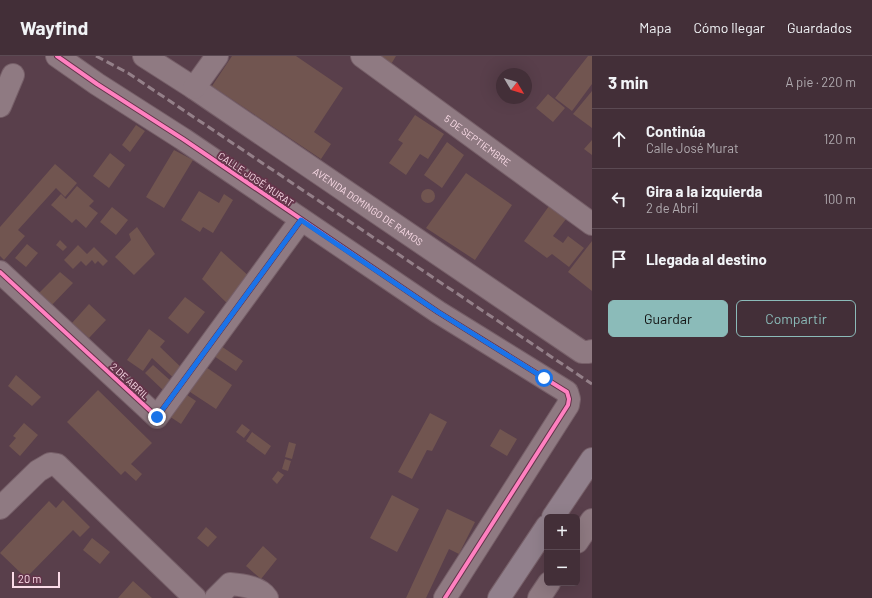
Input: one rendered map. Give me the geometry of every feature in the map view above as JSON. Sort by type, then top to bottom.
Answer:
[{"type":"main road","points":[[555,514],[592,459]]},
{"type":"main road","points":[[499,598],[544,530]]},
{"type":"street","name":"CALLE JOSÉ MURAT","points":[[57,56],[438,312],[567,392],[569,399],[568,405],[444,598]]},
{"type":"street","name":"AVENIDA DOMINGO DE RAMOS","points":[[144,56],[194,88],[582,352],[592,351]]},
{"type":"street","points":[[194,88],[217,56]]},
{"type":"street","name":"5 DE SEPTIEMBRE","points":[[362,56],[592,224]]},
{"type":"street","points":[[0,106],[13,76]]},
{"type":"street","name":"2 DE ABRIL","points":[[0,272],[157,417],[301,220]]},
{"type":"street","points":[[0,508],[38,471],[50,464],[57,465],[195,598]]},
{"type":"street","points":[[580,538],[592,520]]},
{"type":"street","points":[[216,598],[230,584],[245,585],[264,593],[267,598]]},
{"type":"street","points":[[539,598],[547,586]]},
{"type":"building","points":[[232,56],[296,56],[343,88],[314,132],[331,144],[321,159],[212,86]]},
{"type":"building","points":[[376,56],[396,56],[390,66]]},
{"type":"building","points":[[588,56],[592,56],[592,84],[572,111],[555,98]]},
{"type":"building","points":[[592,91],[592,128],[573,114]]},
{"type":"building","points":[[548,94],[565,108],[553,122],[536,108]]},
{"type":"building","points":[[415,115],[444,134],[428,159],[420,154],[406,175],[389,163],[403,143],[398,140]]},
{"type":"building","points":[[136,125],[145,131],[130,152],[122,145]]},
{"type":"building","points":[[592,140],[592,155],[584,149]]},
{"type":"building","points":[[447,142],[464,155],[442,188],[424,175]]},
{"type":"building","points":[[174,150],[193,160],[164,208],[146,197]]},
{"type":"building","points":[[110,153],[125,165],[109,188],[93,176]]},
{"type":"building","points":[[55,164],[77,183],[65,197],[56,188],[18,230],[25,236],[4,260],[0,256],[0,227]]},
{"type":"building","points":[[466,173],[512,205],[475,260],[426,228]]},
{"type":"building","points":[[77,186],[94,201],[89,206],[98,213],[86,228],[76,219],[72,223],[51,205],[61,194],[66,199]]},
{"type":"building","points":[[425,189],[431,189],[435,193],[435,199],[431,203],[425,203],[421,199],[421,193]]},
{"type":"building","points":[[199,191],[219,203],[224,194],[233,200],[213,233],[203,227],[200,232],[181,220]]},
{"type":"building","points":[[549,206],[566,219],[553,236],[563,243],[568,236],[584,248],[569,267],[552,254],[547,258],[524,241]]},
{"type":"building","points":[[112,207],[128,220],[116,235],[100,222]]},
{"type":"building","points":[[137,227],[155,254],[134,275],[115,257],[131,240],[129,234]]},
{"type":"building","points":[[60,240],[67,247],[63,251],[56,245]]},
{"type":"building","points":[[592,241],[592,291],[568,272]]},
{"type":"building","points":[[27,244],[38,253],[26,267],[15,258]]},
{"type":"building","points":[[78,245],[87,254],[94,247],[108,261],[103,266],[98,261],[95,264],[92,260],[86,266],[81,261],[73,269],[64,260]]},
{"type":"building","points":[[221,251],[251,278],[230,306],[202,279]]},
{"type":"building","points":[[60,272],[73,283],[50,307],[37,295]]},
{"type":"building","points":[[185,297],[205,312],[188,334],[168,318]]},
{"type":"building","points":[[89,304],[106,320],[89,338],[72,323]]},
{"type":"building","points":[[149,329],[165,341],[160,347],[186,372],[179,383],[152,358],[143,371],[127,360]]},
{"type":"building","points":[[218,344],[243,361],[236,371],[211,354]]},
{"type":"building","points":[[153,365],[172,382],[164,391],[145,373]]},
{"type":"building","points":[[203,365],[232,385],[216,409],[187,390]]},
{"type":"building","points":[[16,375],[41,397],[32,406],[8,386]]},
{"type":"building","points":[[98,390],[152,443],[131,464],[142,474],[136,481],[125,471],[121,475],[67,422]]},
{"type":"building","points":[[184,393],[196,401],[181,424],[169,416]]},
{"type":"building","points":[[430,413],[447,422],[432,451],[427,450],[412,479],[398,472]]},
{"type":"building","points":[[24,423],[38,435],[20,456],[9,446],[16,438],[13,436]]},
{"type":"building","points":[[242,424],[250,430],[244,438],[236,432]]},
{"type":"building","points":[[500,429],[517,439],[507,456],[490,446]]},
{"type":"building","points":[[252,432],[271,446],[265,455],[246,441]]},
{"type":"building","points":[[289,442],[296,444],[292,459],[285,457]]},
{"type":"building","points":[[285,459],[291,461],[288,471],[282,469]]},
{"type":"building","points":[[278,471],[284,475],[277,484],[272,479]]},
{"type":"building","points":[[392,495],[419,509],[397,552],[370,538]]},
{"type":"building","points":[[63,500],[90,527],[80,537],[73,530],[26,578],[0,553],[49,501],[56,508]]},
{"type":"building","points":[[447,509],[475,522],[459,554],[449,549],[426,598],[406,598]]},
{"type":"building","points":[[206,527],[217,537],[208,547],[197,538]]},
{"type":"building","points":[[92,538],[110,552],[100,564],[83,550]]},
{"type":"building","points":[[263,546],[277,559],[261,579],[246,566]]},
{"type":"building","points":[[133,581],[152,598],[118,598]]},
{"type":"railway","points":[[96,56],[128,73],[592,384]]},
{"type":"cycle path","points":[[57,56],[97,84],[183,139],[438,312],[567,392],[569,399],[568,405],[445,598]]},
{"type":"cycle path","points":[[0,272],[157,417],[301,220]]},
{"type":"route","points":[[157,417],[301,220],[438,312],[544,378]]}]
